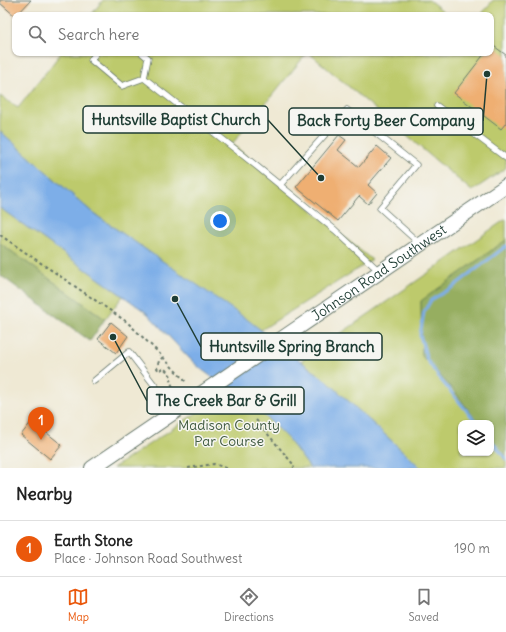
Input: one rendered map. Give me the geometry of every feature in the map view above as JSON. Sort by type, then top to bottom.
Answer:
[{"type":"street","name":"Johnson Road Southwest","points":[[92,468],[208,390],[379,271],[506,186]]},
{"type":"lane","points":[[93,56],[90,60],[122,86],[144,78]]},
{"type":"lane","points":[[144,78],[148,58],[146,56]]},
{"type":"lane","points":[[144,78],[335,230],[379,271]]},
{"type":"lane","points":[[437,106],[506,158]]},
{"type":"lane","points":[[280,185],[347,110],[416,165],[380,208],[420,244]]},
{"type":"lane","points":[[94,381],[129,352],[175,412]]},
{"type":"path","points":[[0,235],[127,322],[186,382]]},
{"type":"path","points":[[163,357],[159,361],[159,371],[164,368],[172,377],[170,381],[174,389]]},
{"type":"path","points":[[256,420],[294,468]]},
{"type":"path","points":[[188,468],[214,464],[226,468]]},
{"type":"green space","points":[[103,0],[429,0],[444,12],[93,12]]},
{"type":"green space","points":[[493,0],[506,0],[506,168],[472,191],[313,56],[494,56],[494,12],[483,12]]},
{"type":"green space","points":[[59,56],[305,56],[232,144],[372,260],[261,330],[93,213],[0,131],[0,96],[18,108]]},
{"type":"green space","points":[[0,208],[123,296],[105,319],[0,243]]},
{"type":"green space","points":[[506,219],[506,240],[421,301],[422,356],[455,392],[476,420],[458,420],[458,456],[494,456],[494,445],[506,461],[506,468],[421,468],[329,383],[301,361]]},
{"type":"green space","points":[[506,240],[506,461],[494,445],[494,420],[476,420],[455,392],[422,356],[421,301]]},
{"type":"green space","points":[[0,243],[105,319],[90,341],[0,275]]},
{"type":"green space","name":"Madison County Par Course","points":[[231,390],[265,416],[289,440],[310,468],[113,468]]},
{"type":"water","points":[[0,131],[93,213],[248,320],[329,383],[421,468],[310,468],[289,440],[265,416],[201,369],[147,313],[0,208]]},
{"type":"building","points":[[0,0],[31,0],[20,12],[12,12],[12,13],[0,3]]},
{"type":"building","points":[[494,46],[506,55],[506,123],[501,129],[454,93],[483,56],[494,56]]},
{"type":"building","points":[[339,135],[346,140],[338,150],[359,167],[377,146],[391,158],[368,185],[377,193],[368,204],[359,196],[338,221],[296,187]]},
{"type":"building","points":[[111,322],[128,336],[116,353],[98,339]]},
{"type":"building","points":[[32,421],[62,445],[50,459],[21,435]]},
{"type":"waterway","points":[[474,420],[441,380],[427,360],[420,335],[424,312],[431,300],[453,287],[506,246]]},
{"type":"waterway","points":[[494,444],[506,459]]},
{"type":"place","name":"Back Forty Beer Company","points":[[487,74]]},
{"type":"place","name":"Huntsville Baptist Church","points":[[321,178]]},
{"type":"place","name":"Huntsville Spring Branch","points":[[175,299]]},
{"type":"place","name":"The Creek Bar & Grill","points":[[113,337]]},
{"type":"place","name":"Earth Stone","points":[[41,440]]}]
